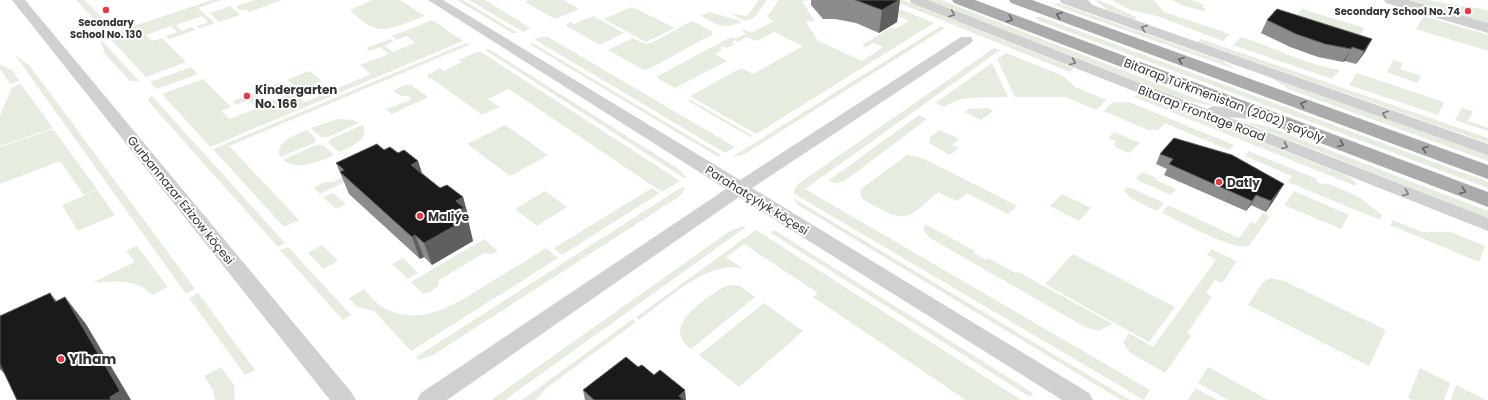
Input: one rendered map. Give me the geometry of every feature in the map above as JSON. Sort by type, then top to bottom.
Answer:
[{"type":"main road","name":"Bitarap Türkmenistan (2002) şaýoly","points":[[960,0],[1488,200]]},
{"type":"main road","name":"Bitarap Türkmenistan (2002) şaýoly","points":[[1017,0],[1488,172]]},
{"type":"street","name":"Gurbannazar Ezizow köçesi","points":[[18,0],[344,400]]},
{"type":"street","name":"Parahatçylyk köçesi","points":[[434,0],[1081,400]]},
{"type":"street","name":"Bitarap Frontage Road","points":[[916,0],[1488,225]]},
{"type":"street","points":[[1066,0],[1082,4],[1488,150]]},
{"type":"street","points":[[1392,0],[1488,28]]},
{"type":"street","points":[[429,400],[739,189],[966,40]]},
{"type":"street","points":[[1240,62],[1270,92]]},
{"type":"street","points":[[1194,110],[1264,115]]},
{"type":"shaded area","points":[[76,0],[85,0],[102,18],[95,20]]},
{"type":"shaded area","points":[[212,0],[221,0],[198,8],[215,23],[200,28],[197,26],[208,22],[202,16],[176,25],[182,31],[192,27],[195,30],[169,39],[166,36],[177,32],[171,26],[146,35],[152,41],[162,38],[186,62],[146,77],[107,35]]},
{"type":"shaded area","points":[[255,0],[282,0],[249,12],[246,9],[241,11],[236,6]]},
{"type":"shaded area","points":[[372,0],[400,0],[425,16],[415,20],[396,8],[414,20],[395,27],[380,29],[367,24],[350,10]]},
{"type":"shaded area","points":[[457,0],[463,0],[518,33],[512,33]]},
{"type":"shaded area","points":[[469,0],[485,0],[530,28],[523,32]]},
{"type":"shaded area","points":[[529,0],[564,0],[579,9],[555,19],[525,2]]},
{"type":"shaded area","points":[[759,0],[767,0],[755,17],[745,21],[730,13],[747,16]]},
{"type":"shaded area","points":[[779,0],[808,0],[802,1],[815,21],[806,22],[818,41],[862,61],[883,47],[873,43],[866,47],[862,45],[891,28],[895,29],[909,21],[883,9],[890,5],[934,23],[756,134],[690,96],[741,68],[753,74],[803,46],[774,32],[756,41],[747,37],[738,42],[735,40],[732,42],[735,44],[727,48],[723,46],[720,48],[722,50],[715,54],[727,61],[675,88],[656,77],[731,37],[735,39],[746,34],[742,31],[745,30],[751,33],[774,21],[767,17]]},
{"type":"shaded area","points":[[892,0],[903,0],[1074,68],[1070,72]]},
{"type":"shaded area","points":[[928,0],[941,0],[1215,106],[1180,98]]},
{"type":"shaded area","points":[[1095,0],[1104,2],[1137,17],[1134,20],[1108,10]]},
{"type":"shaded area","points":[[1111,0],[1154,0],[1164,12],[1230,34],[1223,41],[1157,16],[1131,10]]},
{"type":"shaded area","points":[[1172,0],[1192,0],[1204,5],[1202,7],[1206,9],[1203,11],[1181,5]]},
{"type":"shaded area","name":"Secondary School No. 74","points":[[1411,0],[1426,0],[1488,10],[1488,23]]},
{"type":"shaded area","points":[[1058,3],[1222,61],[1237,70],[1054,5]]},
{"type":"shaded area","points":[[230,6],[240,15],[219,22],[210,13]]},
{"type":"shaded area","points":[[632,7],[675,28],[646,42],[604,19]]},
{"type":"shaded area","points":[[1302,9],[1365,28],[1356,40],[1293,20]]},
{"type":"shaded area","points":[[709,12],[742,22],[730,26],[721,25],[701,16]]},
{"type":"shaded area","points":[[593,16],[624,33],[600,45],[565,25],[571,22],[574,24]]},
{"type":"shaded area","points":[[1424,16],[1488,35],[1488,51],[1416,29]]},
{"type":"shaded area","points":[[1041,17],[1488,182],[1488,188],[1037,20],[1035,18]]},
{"type":"shaded area","points":[[432,20],[463,41],[210,147],[162,94],[203,79],[231,107],[221,111],[230,119],[257,108],[249,100],[236,105],[233,101],[261,90],[264,94],[254,98],[261,105],[289,94],[301,104],[282,87],[270,91],[266,88],[282,82],[305,102],[371,74],[360,65],[389,54],[380,47],[370,51],[366,48],[390,39],[394,41],[384,46],[393,52],[415,43],[407,36],[397,40],[392,36],[421,25],[423,26],[422,24]]},
{"type":"shaded area","points":[[692,21],[712,31],[713,34],[649,69],[644,70],[608,50],[633,38],[645,44],[651,43]]},
{"type":"shaded area","points":[[941,26],[945,28],[745,154],[732,157]]},
{"type":"shaded area","points":[[548,37],[735,147],[725,153],[534,39]]},
{"type":"shaded area","points":[[1241,37],[1314,64],[1340,70],[1332,79],[1233,45]]},
{"type":"shaded area","points":[[1201,39],[1488,138],[1488,143],[1198,42]]},
{"type":"shaded area","points":[[101,41],[139,81],[130,81],[105,54]]},
{"type":"shaded area","points":[[531,42],[721,155],[718,157],[531,45]]},
{"type":"shaded area","points":[[466,43],[469,45],[229,146],[299,220],[284,227],[213,149]]},
{"type":"shaded area","points":[[994,48],[1000,50],[805,189],[1150,390],[1144,400],[793,193],[798,184]]},
{"type":"shaded area","points":[[489,49],[677,168],[686,177],[684,178],[485,50]]},
{"type":"shaded area","points":[[477,52],[481,52],[680,181],[662,192],[509,89],[488,99],[499,107],[482,115],[431,78],[428,79],[428,75],[440,68],[444,71],[462,62],[458,60]]},
{"type":"shaded area","points":[[1006,53],[1063,76],[1075,87],[1107,100],[1096,110],[1065,97],[1015,97],[997,59]]},
{"type":"shaded area","points":[[15,55],[30,66],[195,289],[186,294]]},
{"type":"shaded area","points":[[1393,60],[1403,63],[1400,69],[1421,76],[1417,83],[1387,72]]},
{"type":"shaded area","points":[[992,63],[1008,97],[966,98],[944,107],[935,103]]},
{"type":"shaded area","points":[[0,64],[13,71],[19,81],[10,84],[0,69]]},
{"type":"shaded area","points":[[191,67],[198,74],[157,89],[150,82]]},
{"type":"shaded area","points":[[309,71],[322,81],[300,90],[287,80]]},
{"type":"shaded area","points":[[1357,73],[1444,102],[1438,115],[1349,85]]},
{"type":"shaded area","points":[[1272,78],[1488,155],[1488,161],[1288,89]]},
{"type":"shaded area","points":[[21,84],[53,128],[0,146],[0,116],[12,87]]},
{"type":"shaded area","points":[[404,85],[411,85],[428,97],[392,114],[386,109],[411,100],[409,96],[401,96],[393,91]]},
{"type":"shaded area","points":[[1138,93],[1347,176],[1355,181],[1356,186],[1134,97]]},
{"type":"shaded area","points":[[152,96],[285,243],[278,247],[148,101],[148,99]]},
{"type":"shaded area","points":[[688,99],[753,136],[750,137],[690,102]]},
{"type":"shaded area","points":[[1113,102],[1129,102],[1234,145],[1229,150],[1165,123],[1158,130],[1148,130],[1104,111]]},
{"type":"shaded area","points":[[988,108],[993,111],[981,120],[965,112],[969,109]]},
{"type":"shaded area","points":[[1462,108],[1473,111],[1468,121],[1488,128],[1488,131],[1455,120]]},
{"type":"shaded area","points":[[919,115],[927,119],[846,180],[837,183],[828,181]]},
{"type":"shaded area","points":[[337,119],[353,120],[359,123],[328,137],[321,137],[311,128]]},
{"type":"shaded area","points":[[1249,124],[1267,126],[1488,211],[1488,218]]},
{"type":"shaded area","points":[[362,125],[364,135],[362,139],[353,145],[339,152],[328,143],[331,139]]},
{"type":"shaded area","points":[[505,125],[548,155],[510,176],[467,144]]},
{"type":"shaded area","points":[[53,129],[97,189],[84,195],[60,161],[0,184],[0,147]]},
{"type":"shaded area","points":[[307,130],[316,139],[314,143],[280,157],[280,147],[283,143]]},
{"type":"shaded area","points":[[940,130],[959,139],[952,145],[959,148],[950,155],[929,143],[930,137]]},
{"type":"shaded area","points":[[1114,132],[1140,143],[1129,153],[1115,147],[1116,145],[1113,144],[1116,141],[1108,138]]},
{"type":"shaded area","points":[[316,145],[323,145],[334,155],[315,163],[302,165],[295,165],[283,160]]},
{"type":"shaded area","points":[[1249,151],[1317,179],[1317,182],[1323,185],[1327,183],[1359,197],[1382,215],[1380,220],[1288,182],[1292,176],[1245,156]]},
{"type":"shaded area","points":[[907,155],[920,157],[1017,206],[1008,214],[967,193],[957,201],[938,192],[912,213],[906,216],[899,216],[891,214],[862,198],[860,192],[862,188]]},
{"type":"shaded area","points":[[390,160],[320,194],[314,188],[324,182],[333,182],[376,161]]},
{"type":"shaded area","points":[[1142,172],[1157,178],[1156,180],[1176,189],[1171,195],[1139,181],[1136,178]]},
{"type":"shaded area","points":[[682,187],[685,188],[680,196],[433,355],[419,360],[416,357]]},
{"type":"shaded area","points":[[1126,187],[1164,203],[1157,211],[1130,198],[1124,190]]},
{"type":"shaded area","points":[[652,188],[660,193],[562,255],[554,248]]},
{"type":"shaded area","points":[[97,190],[115,215],[78,231],[62,205]]},
{"type":"shaded area","points":[[545,191],[567,207],[537,226],[515,209]]},
{"type":"shaded area","points":[[1294,191],[1349,215],[1341,229],[1284,205]]},
{"type":"shaded area","points":[[333,193],[346,204],[336,209],[323,197]]},
{"type":"shaded area","points":[[1062,194],[1091,208],[1079,221],[1050,206]]},
{"type":"shaded area","points":[[793,198],[1130,400],[1121,400],[798,205]]},
{"type":"shaded area","points":[[1168,205],[1239,238],[1251,222],[1255,224],[1263,213],[1270,216],[1249,246],[1242,247],[1220,240],[1162,213]]},
{"type":"shaded area","points":[[1393,220],[1422,232],[1451,232],[1485,246],[1479,262],[1390,225]]},
{"type":"shaded area","points":[[925,224],[975,251],[974,253],[986,260],[988,258],[1016,273],[1018,272],[1113,324],[1098,331],[1085,327],[930,238],[923,230]]},
{"type":"shaded area","points":[[743,226],[746,227],[505,400],[491,400],[730,231]]},
{"type":"shaded area","points":[[756,230],[1021,400],[966,400],[813,297],[818,293],[744,244],[726,257],[742,268],[728,267],[715,270],[701,276],[675,292],[639,320],[636,317]]},
{"type":"shaded area","points":[[774,230],[1033,393],[1030,397],[771,233]]},
{"type":"shaded area","points":[[484,239],[498,251],[492,254],[484,253],[439,280],[438,286],[430,292],[423,294],[411,282]]},
{"type":"shaded area","points":[[322,245],[338,261],[323,269],[308,253]]},
{"type":"shaded area","points":[[137,246],[168,287],[152,295],[146,290],[132,283],[116,281],[92,283],[135,262],[126,251]]},
{"type":"shaded area","points":[[288,247],[351,315],[343,320],[280,250]]},
{"type":"shaded area","points":[[546,248],[558,258],[411,351],[374,311],[357,307],[349,298],[364,289],[377,303],[386,309],[400,314],[428,314],[441,310],[467,297]]},
{"type":"shaded area","points":[[1211,249],[1237,261],[1222,283],[1215,280],[1206,293],[1212,297],[1187,333],[1191,336],[1165,373],[1129,352],[1123,342],[1129,333],[1153,347],[1216,260],[1207,255]]},
{"type":"shaded area","points":[[1073,254],[1175,307],[1149,342],[1045,284]]},
{"type":"shaded area","points":[[403,258],[418,273],[408,279],[392,264]]},
{"type":"shaded area","points":[[1271,278],[1284,281],[1386,330],[1369,366],[1248,305],[1263,282]]},
{"type":"shaded area","points":[[731,285],[740,286],[755,297],[691,349],[684,342],[681,336],[680,329],[682,323],[687,316],[704,300],[720,289]]},
{"type":"shaded area","points":[[198,293],[255,370],[245,375],[189,298]]},
{"type":"shaded area","points":[[764,303],[803,331],[739,387],[699,355]]},
{"type":"shaded area","points":[[633,319],[636,322],[545,389],[536,400],[522,400]]},
{"type":"shaded area","points":[[221,367],[234,385],[235,400],[215,400],[213,390],[204,376]]},
{"type":"shaded area","points":[[1208,367],[1268,400],[1228,400],[1198,383]]},
{"type":"shaded area","points":[[1420,368],[1450,383],[1444,400],[1412,400],[1408,398]]},
{"type":"shaded area","points":[[1456,385],[1486,400],[1451,400]]},
{"type":"shaded area","points":[[1195,388],[1217,400],[1188,400]]},
{"type":"building","points":[[855,0],[899,0],[882,10]]},
{"type":"building","points":[[1277,9],[1372,39],[1364,51],[1352,47],[1351,49],[1325,44],[1296,34],[1267,20]]},
{"type":"building","points":[[1174,138],[1232,155],[1284,184],[1271,201],[1256,195],[1252,201],[1169,164],[1173,159],[1160,154]]},
{"type":"building","name":"Maliýe","points":[[377,144],[384,150],[390,147],[398,153],[404,150],[418,161],[411,165],[440,188],[447,185],[463,197],[456,201],[464,208],[458,211],[467,219],[424,243],[415,235],[412,237],[340,172],[344,170],[336,163]]},
{"type":"building","name":"Ylham","points":[[50,293],[55,302],[65,297],[120,391],[110,397],[111,400],[17,400],[0,364],[0,316]]},
{"type":"building","points":[[626,357],[638,367],[642,365],[654,375],[660,370],[685,390],[679,396],[684,400],[594,400],[583,390]]},
{"type":"place","name":"Secondary School No. 130","points":[[106,10]]},
{"type":"place","name":"Secondary School No. 74","points":[[1468,11]]},
{"type":"place","name":"Kindergarten No. 166","points":[[247,96]]},
{"type":"place","name":"Datly","points":[[1219,182]]},
{"type":"place","name":"Maliýe","points":[[420,216]]},
{"type":"place","name":"Ylham","points":[[61,359]]}]
